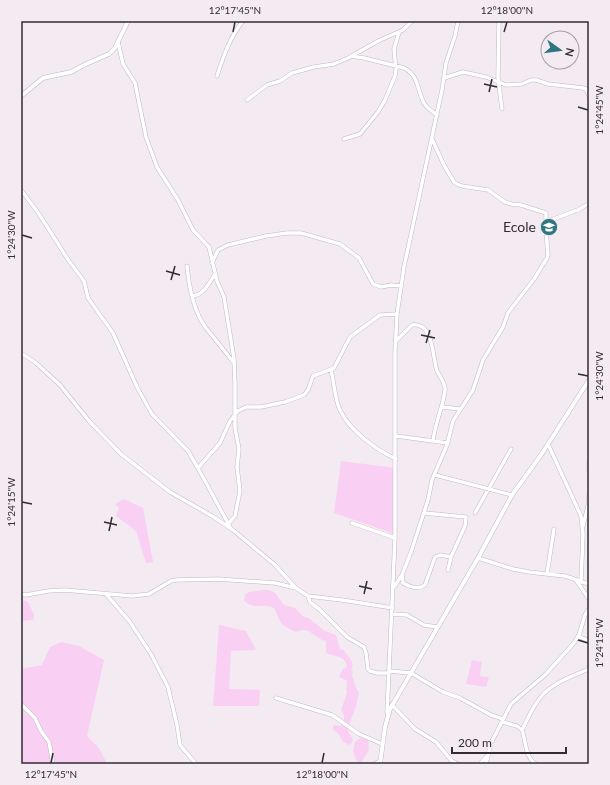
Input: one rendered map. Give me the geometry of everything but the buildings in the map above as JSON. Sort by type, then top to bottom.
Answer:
[{"type":"street","points":[[21,96],[43,78],[71,72],[109,54],[115,48],[128,21]]},
{"type":"street","points":[[217,76],[231,40],[242,21]]},
{"type":"street","points":[[247,100],[267,86],[280,81],[292,73],[326,64],[332,65],[351,56],[378,41],[407,28],[412,21]]},
{"type":"street","points":[[374,764],[380,763],[387,716],[393,608],[397,314],[401,286],[437,115],[446,63],[455,36],[458,21]]},
{"type":"street","points":[[499,21],[498,82],[502,109]]},
{"type":"street","points":[[344,139],[360,134],[378,112],[395,76],[396,66],[394,49],[399,32]]},
{"type":"street","points":[[118,41],[123,64],[135,83],[146,137],[157,167],[178,200],[193,230],[209,247],[215,274],[224,297],[234,363],[234,415],[239,449],[238,467],[240,494],[235,516],[229,526]]},
{"type":"street","points":[[351,56],[404,68],[413,74],[425,105],[437,115]]},
{"type":"street","points":[[444,78],[463,72],[486,77],[510,85],[536,80],[548,84],[575,86],[587,89],[589,96]]},
{"type":"street","points":[[393,588],[402,575],[411,552],[435,475],[448,443],[453,421],[473,390],[483,360],[503,328],[508,313],[534,279],[548,255],[545,212],[517,204],[511,204],[500,199],[488,190],[457,184],[454,182],[444,165],[432,138]]},
{"type":"street","points":[[21,190],[37,211],[84,281],[88,298],[113,333],[137,387],[152,414],[188,451],[229,526]]},
{"type":"street","points":[[546,222],[580,210],[585,205],[589,204]]},
{"type":"street","points":[[212,262],[218,250],[228,245],[266,236],[301,233],[344,246],[359,258],[373,284],[381,287],[391,285],[401,286]]},
{"type":"street","points":[[187,266],[192,296],[200,316],[206,328],[234,363]]},
{"type":"street","points":[[192,296],[197,296],[202,292],[215,274]]},
{"type":"street","points":[[198,468],[220,443],[230,421],[242,408],[268,406],[304,395],[308,390],[313,376],[331,370],[336,364],[347,339],[380,315],[397,314]]},
{"type":"street","points":[[396,341],[412,325],[419,325],[425,330],[433,349],[437,370],[446,388],[442,407],[434,428],[433,441]]},
{"type":"street","points":[[21,353],[36,363],[60,385],[89,421],[121,454],[170,492],[229,526],[274,564],[296,588],[308,596],[393,608]]},
{"type":"street","points":[[331,370],[338,406],[343,415],[362,437],[378,449],[396,459]]},
{"type":"street","points":[[387,716],[478,558],[512,495],[548,444],[589,380]]},
{"type":"street","points":[[442,407],[461,409]]},
{"type":"street","points":[[396,436],[448,443]]},
{"type":"street","points":[[548,444],[564,481],[578,508],[583,528]]},
{"type":"street","points":[[475,513],[511,448]]},
{"type":"street","points":[[588,462],[589,470]]},
{"type":"street","points":[[435,475],[512,495]]},
{"type":"street","points":[[580,582],[583,528],[589,494]]},
{"type":"street","points":[[424,513],[466,517],[465,526],[448,570]]},
{"type":"street","points":[[352,523],[395,538]]},
{"type":"street","points":[[547,574],[554,529]]},
{"type":"street","points":[[402,575],[403,583],[416,588],[422,587],[425,585],[435,558],[440,555],[452,557]]},
{"type":"street","points":[[478,558],[513,569],[565,576],[589,584]]},
{"type":"street","points":[[21,594],[26,595],[65,590],[132,596],[149,594],[171,581],[176,580],[218,579],[275,582],[296,588]]},
{"type":"street","points":[[575,580],[589,599]]},
{"type":"street","points":[[106,594],[130,622],[151,654],[168,686],[180,745],[196,764]]},
{"type":"street","points":[[308,596],[310,602],[344,634],[364,647],[368,669],[370,671],[377,673],[411,673],[443,692],[460,698],[491,715],[517,726],[522,730]]},
{"type":"street","points":[[486,764],[491,743],[511,704],[546,674],[574,643],[578,636],[583,618],[589,609]]},
{"type":"street","points":[[392,614],[407,615],[424,624],[437,627]]},
{"type":"street","points":[[578,636],[589,641]]},
{"type":"street","points":[[536,764],[530,758],[525,745],[522,730],[535,706],[555,684],[589,669]]},
{"type":"street","points":[[276,698],[332,715],[359,734],[382,744]]},
{"type":"street","points":[[21,704],[35,718],[41,731],[49,742],[53,764]]},
{"type":"street","points":[[392,705],[415,729],[436,742],[452,761],[458,764]]},
{"type":"street","points":[[480,764],[488,755]]},
{"type":"shaded area","points":[[341,461],[396,468],[395,534],[334,513]]},
{"type":"shaded area","points":[[124,499],[143,508],[153,562],[146,563],[136,531],[116,516],[119,508],[115,504]]},
{"type":"shaded area","points":[[269,590],[275,593],[284,605],[295,608],[304,617],[309,618],[325,631],[336,635],[340,649],[344,650],[351,660],[353,664],[351,670],[353,672],[352,675],[359,693],[356,707],[348,727],[348,731],[353,740],[351,744],[349,745],[343,742],[339,734],[333,729],[333,726],[340,726],[344,723],[344,715],[341,710],[347,693],[347,682],[339,677],[343,669],[347,667],[346,663],[342,658],[326,653],[326,641],[308,631],[301,630],[296,632],[283,625],[274,608],[270,606],[256,606],[244,601],[245,595],[249,592]]},
{"type":"shaded area","points":[[21,600],[28,602],[34,614],[33,620],[21,621]]},
{"type":"shaded area","points":[[219,625],[246,631],[256,650],[231,651],[229,689],[260,690],[259,706],[213,706]]},
{"type":"shaded area","points":[[61,642],[79,646],[104,660],[87,736],[99,748],[107,764],[21,764],[21,669],[42,665],[50,647]]},
{"type":"shaded area","points":[[472,660],[482,662],[480,676],[489,677],[486,687],[466,684]]},
{"type":"shaded area","points":[[360,738],[368,739],[369,750],[361,763],[357,762],[353,751],[355,742]]},
{"type":"place","name":"Ecole","points":[[549,227]]}]
